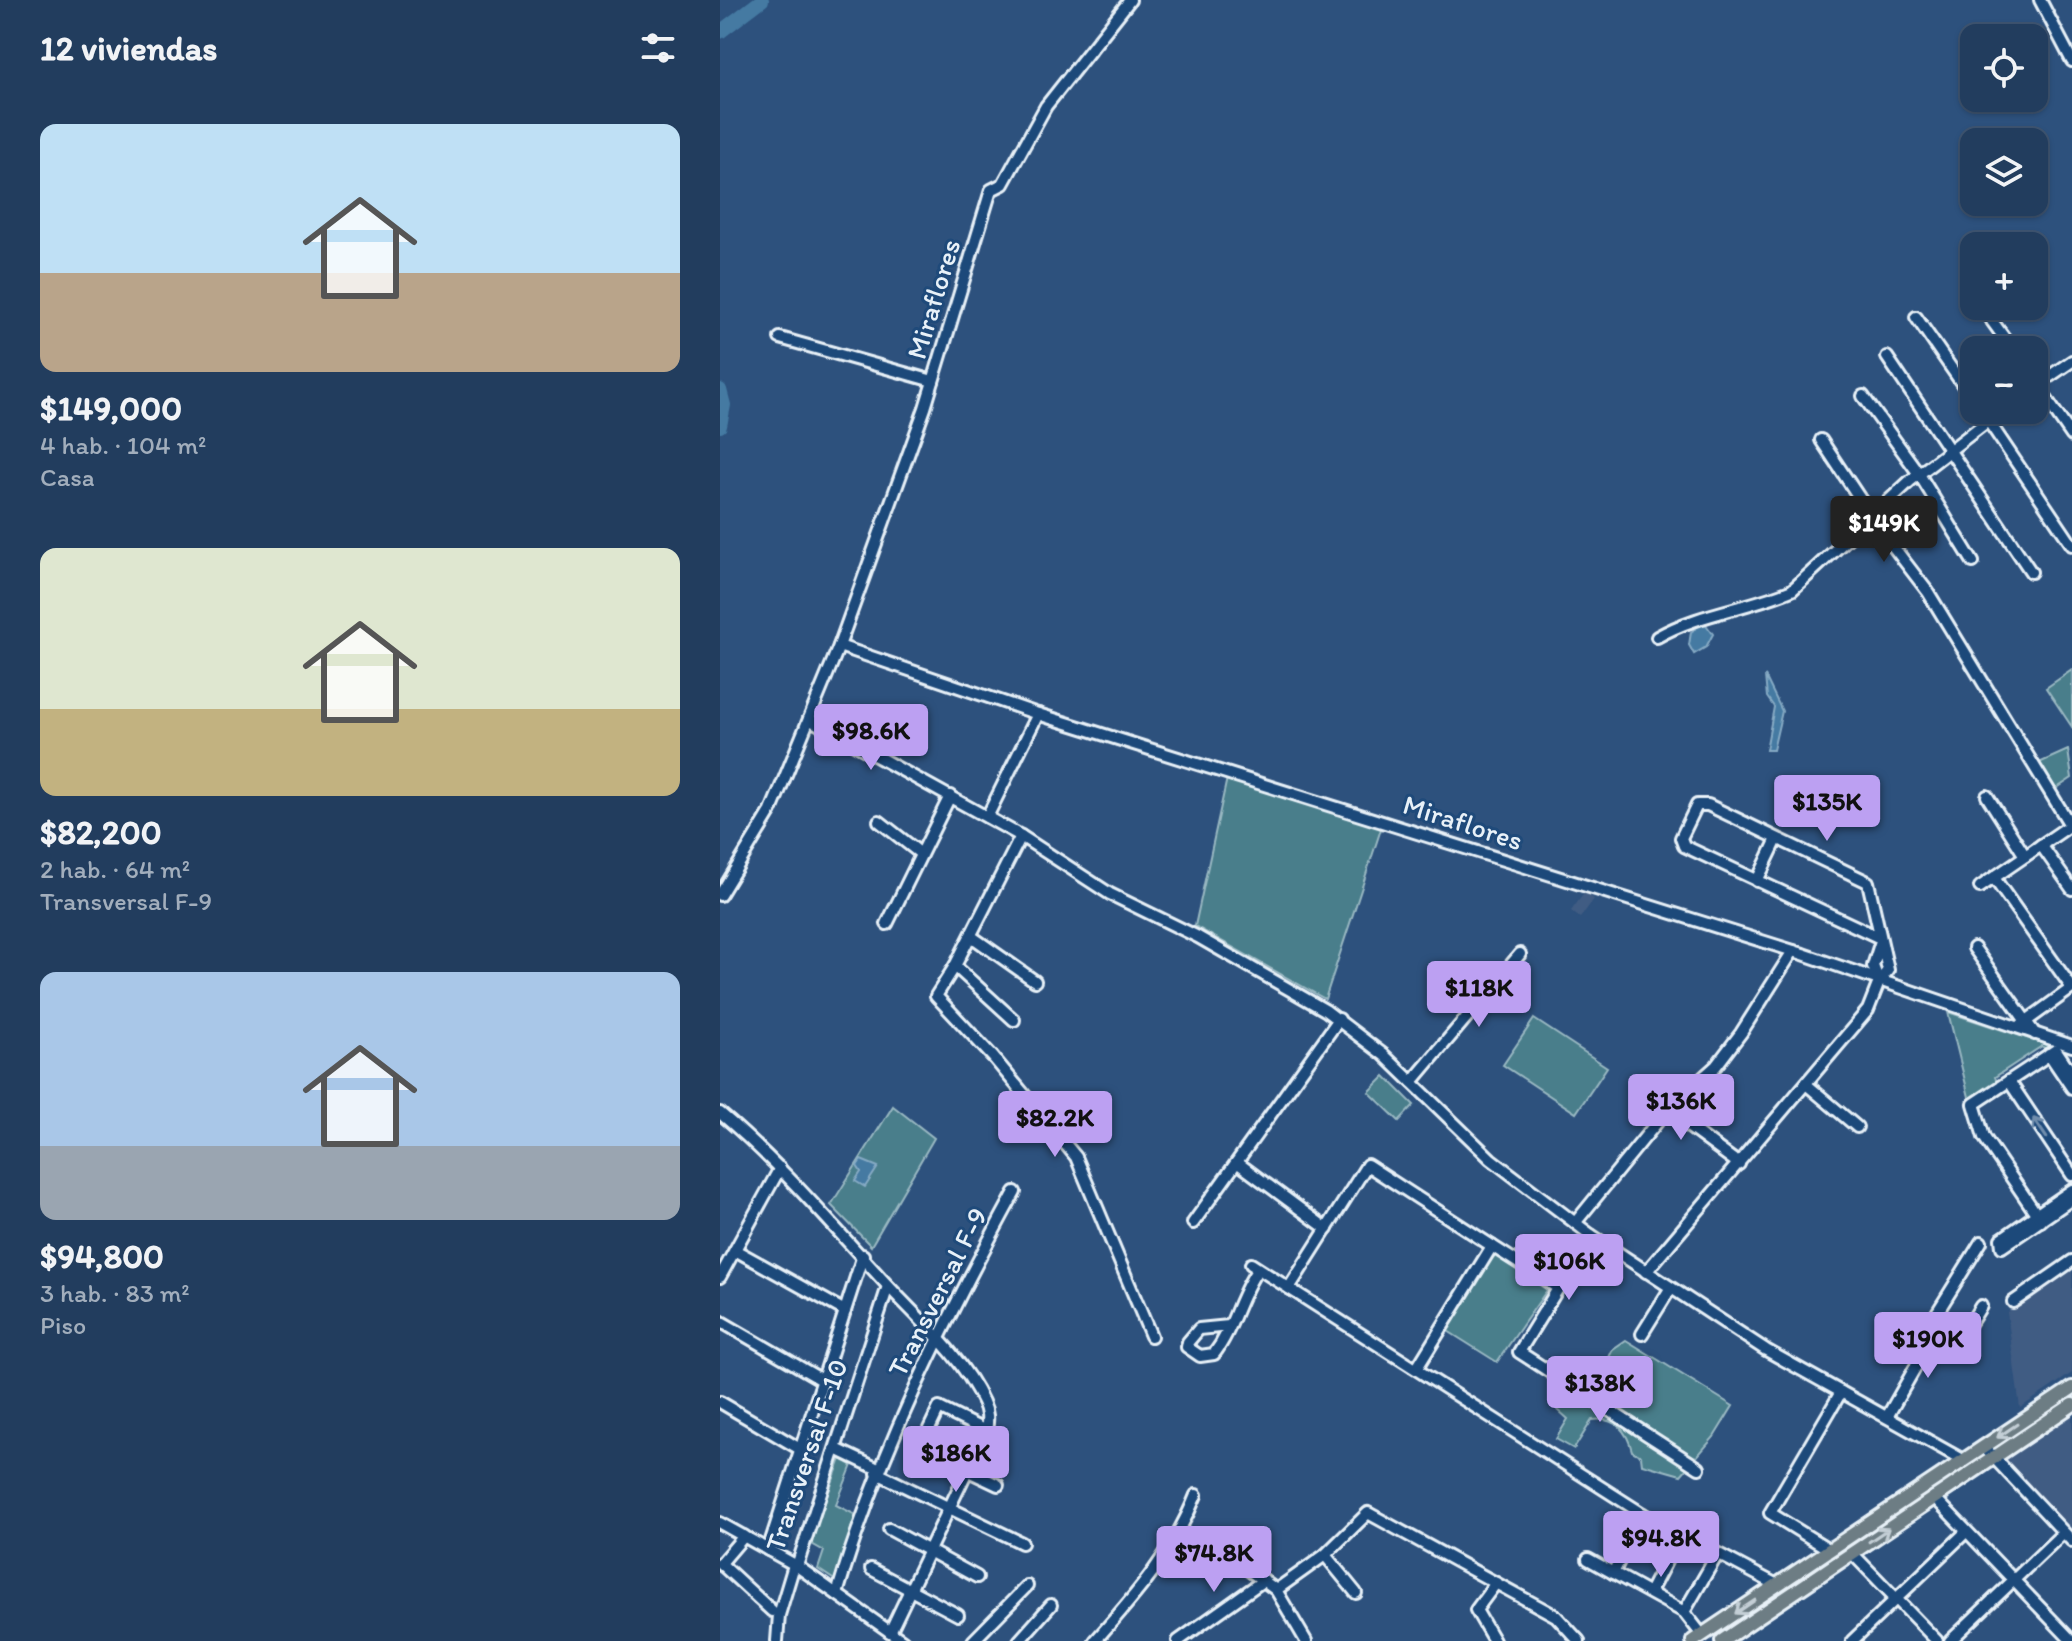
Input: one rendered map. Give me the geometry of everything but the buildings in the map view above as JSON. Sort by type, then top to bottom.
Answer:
[{"type":"main road","points":[[1697,1638],[2072,1388]]},
{"type":"main road","points":[[1722,1641],[2072,1405]]},
{"type":"street","name":"Miraflores","points":[[720,895],[771,811],[839,646],[933,381],[991,190],[1003,184],[1046,106],[1130,0]]},
{"type":"street","points":[[2040,0],[2072,61]]},
{"type":"street","points":[[1916,317],[1960,381]]},
{"type":"street","points":[[1992,321],[2003,336]]},
{"type":"street","points":[[780,338],[933,381]]},
{"type":"street","points":[[1887,357],[2031,572]]},
{"type":"street","points":[[2048,376],[2072,361]]},
{"type":"street","points":[[1863,396],[1919,474],[1973,562]]},
{"type":"street","points":[[2048,402],[2072,436]]},
{"type":"street","points":[[1657,637],[1696,617],[1756,603],[1792,590],[1871,515],[1975,424]]},
{"type":"street","points":[[1990,424],[2072,545]]},
{"type":"street","points":[[1821,440],[1928,592],[2071,825],[1980,887]]},
{"type":"street","name":"Miraflores","points":[[839,646],[1038,714],[1793,951],[1879,982],[2021,1025],[2035,1034],[2072,1046]]},
{"type":"street","points":[[987,817],[1038,714]]},
{"type":"street","points":[[809,719],[1021,836],[1110,894],[1198,937],[1339,1019],[1412,1082],[1480,1150],[1591,1235],[1766,1350],[1963,1460]]},
{"type":"street","points":[[887,924],[950,796]]},
{"type":"street","points":[[1987,796],[2025,856]]},
{"type":"street","points":[[1646,1272],[1868,1010],[1879,982],[1888,970],[1868,882],[1701,803],[1697,805],[1681,838],[1684,846],[1879,941]]},
{"type":"street","points":[[879,821],[921,854]]},
{"type":"street","points":[[1021,836],[971,936],[936,996],[993,1057],[1076,1157],[1151,1336]]},
{"type":"street","points":[[1757,881],[1777,839]]},
{"type":"street","points":[[2041,845],[2072,889]]},
{"type":"street","points":[[1974,948],[2021,1025],[2072,988],[1994,878]]},
{"type":"street","points":[[971,936],[1035,981]]},
{"type":"street","points":[[1575,1223],[1667,1110],[1716,1066],[1741,1033],[1793,951]]},
{"type":"street","points":[[1412,1082],[1520,954]]},
{"type":"street","points":[[955,966],[1014,1020]]},
{"type":"street","points":[[1193,1223],[1339,1019]]},
{"type":"street","points":[[2038,1218],[1984,1137],[1974,1104],[2056,1050],[2072,1074]]},
{"type":"street","points":[[2049,1054],[2072,1088]]},
{"type":"street","points":[[2009,1081],[2072,1175]]},
{"type":"street","points":[[1806,1084],[1857,1127]]},
{"type":"street","points":[[1643,1093],[1739,1164]]},
{"type":"street","points":[[720,1113],[780,1168],[937,1336],[971,1381],[989,1419],[969,1471],[890,1632]]},
{"type":"street","points":[[1238,1163],[1327,1229]]},
{"type":"street","points":[[1289,1288],[1367,1165],[1558,1288]]},
{"type":"street","points":[[720,1277],[780,1168]]},
{"type":"street","points":[[2038,1218],[2072,1190]]},
{"type":"street","name":"Transversal F-9","points":[[837,1594],[877,1471],[937,1336],[1015,1192]]},
{"type":"street","points":[[2038,1218],[2072,1199]]},
{"type":"street","points":[[1591,1235],[1519,1352],[1699,1468]]},
{"type":"street","points":[[1981,1242],[1932,1321],[1961,1338],[1981,1306]]},
{"type":"street","points":[[1417,1368],[1492,1246]]},
{"type":"street","points":[[735,1250],[845,1311]]},
{"type":"street","points":[[768,1550],[863,1255]]},
{"type":"street","points":[[2013,1302],[2072,1261]]},
{"type":"street","points":[[1229,1326],[1255,1267],[1643,1514],[1777,1585]]},
{"type":"street","name":"Transversal F-10","points":[[777,1641],[779,1615],[888,1286]]},
{"type":"street","points":[[1642,1334],[1670,1289]]},
{"type":"street","points":[[720,1321],[822,1380]]},
{"type":"street","points":[[1887,1417],[1939,1326]]},
{"type":"street","points":[[1830,1550],[1770,1513],[1841,1392]]},
{"type":"street","points":[[720,1402],[800,1449]]},
{"type":"street","points":[[986,1431],[939,1408],[920,1445],[921,1450],[998,1485]]},
{"type":"street","points":[[1984,1447],[2072,1541]]},
{"type":"street","points":[[836,1449],[950,1510],[1022,1543]]},
{"type":"street","points":[[1095,1641],[1163,1559],[1182,1530],[1196,1495]]},
{"type":"street","points":[[1934,1497],[2072,1641]]},
{"type":"street","points":[[1276,1590],[1325,1555],[1368,1513],[1556,1616],[1579,1641]]},
{"type":"street","points":[[1613,1573],[1643,1514]]},
{"type":"street","points":[[720,1523],[795,1565],[903,1641]]},
{"type":"street","points":[[889,1529],[977,1577]]},
{"type":"street","points":[[1852,1641],[1966,1532]]},
{"type":"street","points":[[1950,1641],[2063,1533]]},
{"type":"street","points":[[1650,1592],[1680,1535]]},
{"type":"street","points":[[744,1536],[720,1563],[772,1611]]},
{"type":"street","points":[[1212,1543],[1276,1590],[1305,1640]]},
{"type":"street","points":[[1852,1553],[1937,1641]]},
{"type":"street","points":[[1325,1555],[1356,1593]]},
{"type":"street","points":[[1684,1612],[1717,1555]]},
{"type":"street","points":[[1588,1559],[1684,1612],[1697,1638]]},
{"type":"street","points":[[871,1569],[958,1615]]},
{"type":"street","points":[[1182,1640],[1264,1580]]},
{"type":"street","points":[[1494,1641],[1476,1610],[1496,1583]]},
{"type":"street","points":[[973,1641],[1027,1586]]},
{"type":"street","points":[[1019,1641],[1051,1605]]},
{"type":"shaded area","points":[[1704,622],[1713,634],[1706,647],[1694,654],[1689,645],[1691,632]]},
{"type":"shaded area","points":[[1765,676],[1782,711],[1773,750],[1766,750],[1774,707],[1767,697]]},
{"type":"shaded area","points":[[1585,892],[1594,899],[1580,918],[1571,911]]},
{"type":"shaded area","points":[[861,1160],[878,1167],[865,1187],[855,1181],[861,1172],[857,1166]]},
{"type":"shaded area","points":[[2072,1267],[2072,1373],[2020,1408],[2007,1312]]},
{"type":"shaded area","points":[[2072,1414],[2072,1533],[2002,1461]]},
{"type":"green space","points":[[2072,670],[2072,727],[2046,688]]},
{"type":"green space","points":[[2068,750],[2072,778],[2054,790],[2039,763]]},
{"type":"green space","points":[[1227,778],[1382,826],[1325,999],[1195,926]]},
{"type":"green space","points":[[1948,1012],[2054,1047],[2046,1050],[2042,1046],[1995,1077],[1997,1082],[1970,1101]]},
{"type":"green space","points":[[1534,1019],[1607,1067],[1576,1113],[1503,1065]]},
{"type":"green space","points":[[1385,1076],[1414,1105],[1399,1121],[1369,1092]]},
{"type":"green space","points":[[893,1106],[934,1138],[871,1246],[831,1205]]},
{"type":"green space","points":[[1493,1254],[1547,1290],[1497,1362],[1443,1328]]},
{"type":"green space","points":[[1626,1340],[1733,1406],[1714,1437],[1681,1475],[1642,1464],[1641,1456],[1632,1451],[1619,1427],[1607,1421],[1592,1420],[1574,1449],[1556,1439],[1568,1419],[1557,1409],[1557,1383],[1595,1387],[1613,1349]]},
{"type":"green space","points":[[841,1459],[852,1465],[836,1505],[858,1516],[836,1581],[818,1569],[824,1551],[810,1543]]},
{"type":"waterway","points":[[720,32],[762,0]]},
{"type":"waterway","points":[[720,390],[724,405],[720,426]]}]
